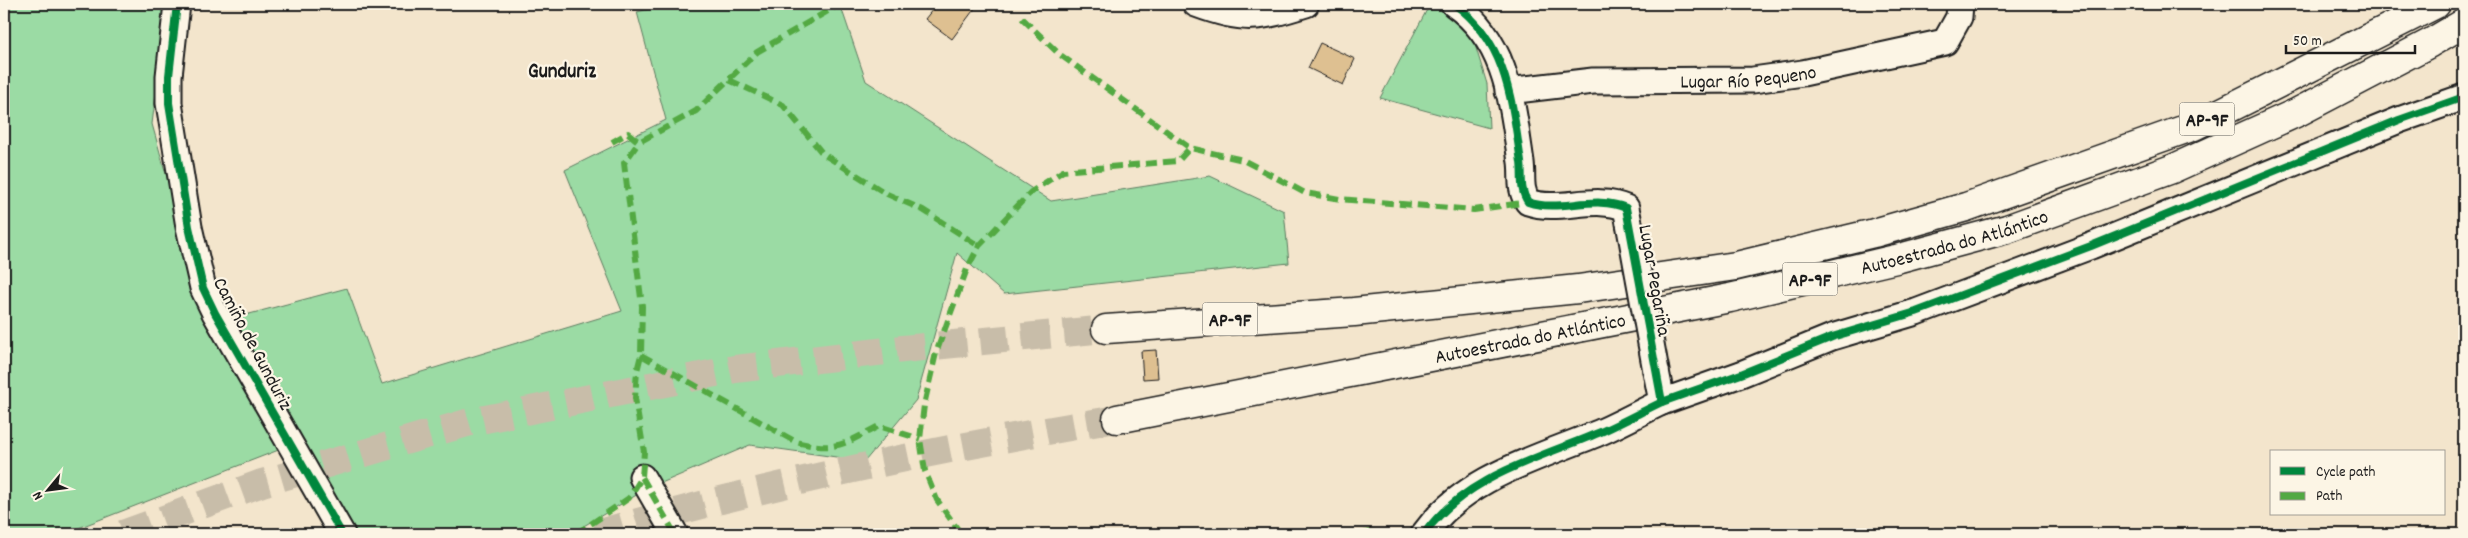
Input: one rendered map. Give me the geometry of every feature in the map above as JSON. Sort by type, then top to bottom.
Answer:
[{"type":"highway","name":"Autoestrada do Atlántico","points":[[1106,329],[1354,312],[1578,289],[1736,266],[1874,233],[1966,207],[2194,126],[2436,4]]},
{"type":"highway","name":"Autoestrada do Atlántico","points":[[1117,419],[1730,298],[1896,260],[2007,229],[2172,168],[2289,116],[2430,43],[2464,23]]},
{"type":"street","name":"Camiño de Gunduriz","points":[[177,4],[169,76],[169,103],[189,227],[203,288],[215,313],[342,534]]},
{"type":"street","points":[[1196,4],[1227,15],[1259,18],[1306,4]]},
{"type":"street","name":"Lugar Pegariña","points":[[1454,4],[1483,30],[1501,61],[1522,170],[1521,188],[1528,202],[1540,206],[1602,202],[1615,203],[1626,208],[1662,402]]},
{"type":"street","name":"Lugar Río Pequeno","points":[[1508,92],[1593,81],[1753,80],[1803,73],[1945,42],[1960,17],[1960,4]]},
{"type":"street","points":[[1424,534],[1438,514],[1462,495],[1520,463],[1604,430],[1662,402],[1741,374],[1832,337],[1916,312],[2064,256],[2226,193],[2399,120],[2464,97]]},
{"type":"street","points":[[642,477],[675,534]]},
{"type":"green space","points":[[4,4],[167,4],[152,124],[208,325],[347,288],[382,384],[622,311],[565,170],[666,120],[637,12],[670,4],[840,4],[866,81],[1051,201],[1210,176],[1284,211],[1289,263],[1004,294],[957,253],[916,400],[865,461],[750,445],[645,490],[570,534],[349,534],[294,444],[63,534],[4,534]]},
{"type":"green space","points":[[1430,4],[1434,4],[1472,35],[1487,84],[1489,128],[1380,98]]},
{"type":"building","points":[[937,4],[978,4],[952,39],[925,19]]},
{"type":"building","points":[[1320,43],[1355,59],[1343,85],[1308,68]]},
{"type":"building","points":[[1156,350],[1158,378],[1143,379],[1141,351]]},
{"type":"tunnel","points":[[123,534],[262,483],[470,422],[735,369],[903,349],[1106,329]]},
{"type":"tunnel","points":[[596,534],[790,483],[986,442],[1117,419]]},
{"type":"marked path","points":[[612,142],[628,133],[639,142],[696,111],[757,52],[840,4]]},
{"type":"marked path","points":[[1022,18],[1059,54],[1190,148]]},
{"type":"marked path","points":[[729,80],[783,105],[823,154],[887,194],[923,210],[979,246]]},
{"type":"marked path","points":[[576,534],[629,498],[642,477],[644,452],[635,398],[637,371],[641,355],[642,306],[624,163],[639,142]]},
{"type":"marked path","points":[[961,534],[937,500],[925,471],[920,439],[924,405],[936,353],[967,269],[979,246],[1031,192],[1063,171],[1178,161],[1190,148],[1243,160],[1305,193],[1340,199],[1474,210],[1528,202]]},
{"type":"marked path","points":[[641,355],[796,442],[831,446],[848,442],[879,426],[920,439]]},
{"type":"marked path","points":[[642,477],[675,534]]},
{"type":"marked path","points":[[1363,534],[1369,532],[1383,534]]},
{"type":"cycle path","points":[[177,4],[169,76],[169,103],[189,227],[203,288],[215,313],[342,534]]},
{"type":"cycle path","points":[[1424,534],[1441,514],[1482,483],[1506,470],[1603,431],[1662,402],[1626,208],[1602,203],[1552,206],[1528,202],[1522,188],[1521,162],[1514,117],[1504,74],[1486,36],[1472,19],[1454,4]]},
{"type":"cycle path","points":[[1662,402],[1741,374],[1832,337],[1916,312],[2091,246],[2399,120],[2464,97]]},
{"type":"district","name":"Gunduriz","points":[[562,70]]}]
